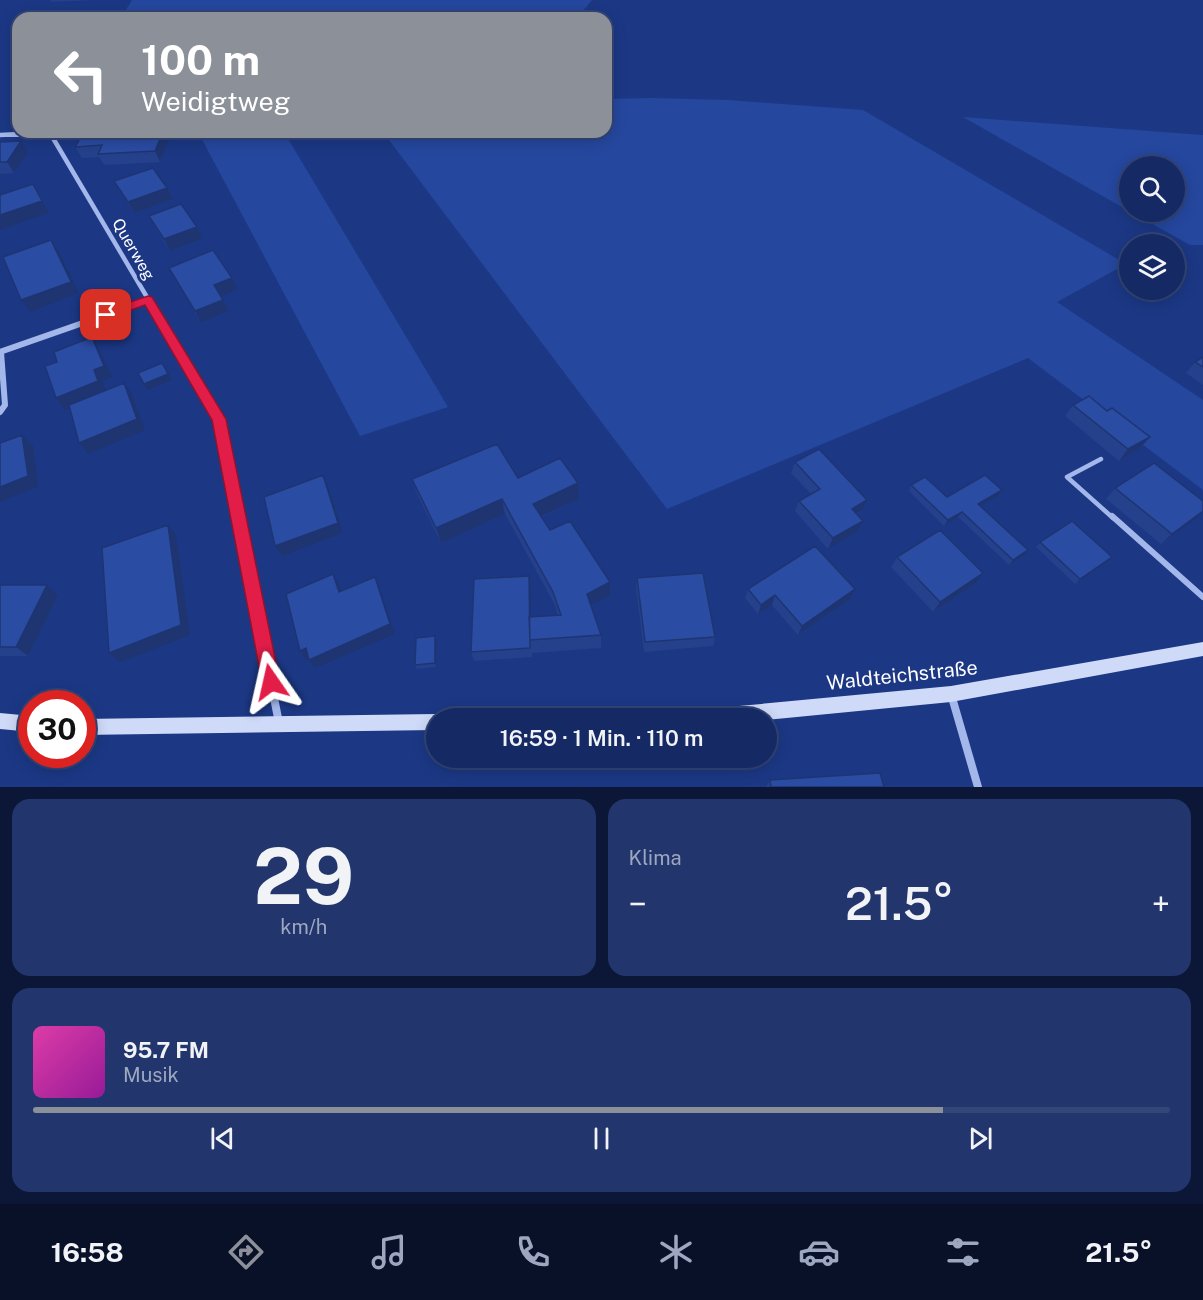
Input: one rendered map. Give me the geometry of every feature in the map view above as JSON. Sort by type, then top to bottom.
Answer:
[{"type":"street","name":"Querweg","points":[[54,138],[219,419],[279,725]]},
{"type":"street","points":[[0,412],[4,405],[1,352],[148,300]]},
{"type":"street","name":"Waldteichstraße","points":[[777,710],[951,694],[1203,649]]},
{"type":"street","points":[[951,694],[978,787]]},
{"type":"street","points":[[0,721],[18,723]]},
{"type":"street","points":[[96,727],[426,722]]},
{"type":"lane","points":[[1101,459],[1067,477],[1203,597]]},
{"type":"shaded area","points":[[132,0],[592,0],[582,12],[125,12]]},
{"type":"shaded area","points":[[612,99],[728,100],[863,110],[1119,260],[1119,268],[1057,302],[1203,400],[1203,490],[1028,358],[667,509],[388,138],[612,138]]},
{"type":"shaded area","points":[[963,117],[1203,135],[1203,245],[1190,245],[1185,242],[1185,234],[1170,234],[1149,222],[1185,222],[1185,156],[1119,156],[1119,205]]},
{"type":"shaded area","points":[[201,138],[288,138],[448,407],[360,436]]},
{"type":"building","points":[[80,138],[160,138],[155,151],[98,154],[102,145],[75,147]]},
{"type":"building","points":[[21,141],[7,162],[0,162],[0,142]]},
{"type":"building","points":[[153,168],[167,188],[128,202],[114,181]]},
{"type":"building","points":[[33,184],[42,201],[0,215],[0,195]]},
{"type":"building","points":[[181,204],[197,227],[164,239],[149,216]]},
{"type":"building","points":[[51,240],[71,282],[21,300],[3,257]]},
{"type":"building","points":[[213,250],[232,278],[214,285],[223,300],[195,311],[169,268]]},
{"type":"building","points":[[92,337],[104,366],[94,370],[98,381],[56,398],[45,366],[57,362],[54,352]]},
{"type":"building","points":[[1203,357],[1203,367],[1195,362]]},
{"type":"building","points":[[162,363],[168,374],[144,384],[138,373]]},
{"type":"building","points":[[124,383],[137,419],[79,443],[69,405]]},
{"type":"building","points":[[1089,396],[1107,411],[1112,408],[1150,437],[1128,449],[1073,405]]},
{"type":"building","points":[[22,435],[28,476],[0,487],[0,443]]},
{"type":"building","points":[[497,444],[518,478],[560,458],[578,483],[533,504],[550,530],[570,521],[610,582],[587,594],[601,635],[530,640],[529,617],[561,615],[553,592],[502,499],[436,528],[412,479]]},
{"type":"building","points":[[819,449],[867,500],[852,509],[863,521],[833,538],[799,501],[820,489],[795,462]]},
{"type":"building","points":[[1154,463],[1203,501],[1203,511],[1172,534],[1115,488]]},
{"type":"building","points":[[323,475],[338,523],[275,546],[264,497]]},
{"type":"building","points":[[985,475],[1002,490],[978,504],[1028,550],[1013,560],[962,512],[948,520],[911,485],[925,477],[947,497]]},
{"type":"building","points":[[1072,521],[1112,557],[1080,579],[1040,542]]},
{"type":"building","points":[[168,525],[181,625],[109,653],[102,548]]},
{"type":"building","points":[[940,530],[983,573],[940,602],[897,557]]},
{"type":"building","points":[[815,546],[855,589],[802,626],[775,595],[761,605],[748,589]]},
{"type":"building","points":[[703,573],[715,637],[645,642],[637,578]]},
{"type":"building","points":[[333,574],[339,592],[375,577],[390,624],[309,660],[306,648],[300,651],[286,594]]},
{"type":"building","points":[[529,576],[530,648],[471,652],[474,579]]},
{"type":"building","points":[[0,585],[47,585],[16,647],[0,647]]},
{"type":"building","points":[[435,636],[435,663],[415,665],[416,638]]},
{"type":"building","points":[[880,773],[884,787],[771,787],[770,780]]},
{"type":"route","points":[[106,315],[148,300],[219,419],[271,682]]}]
